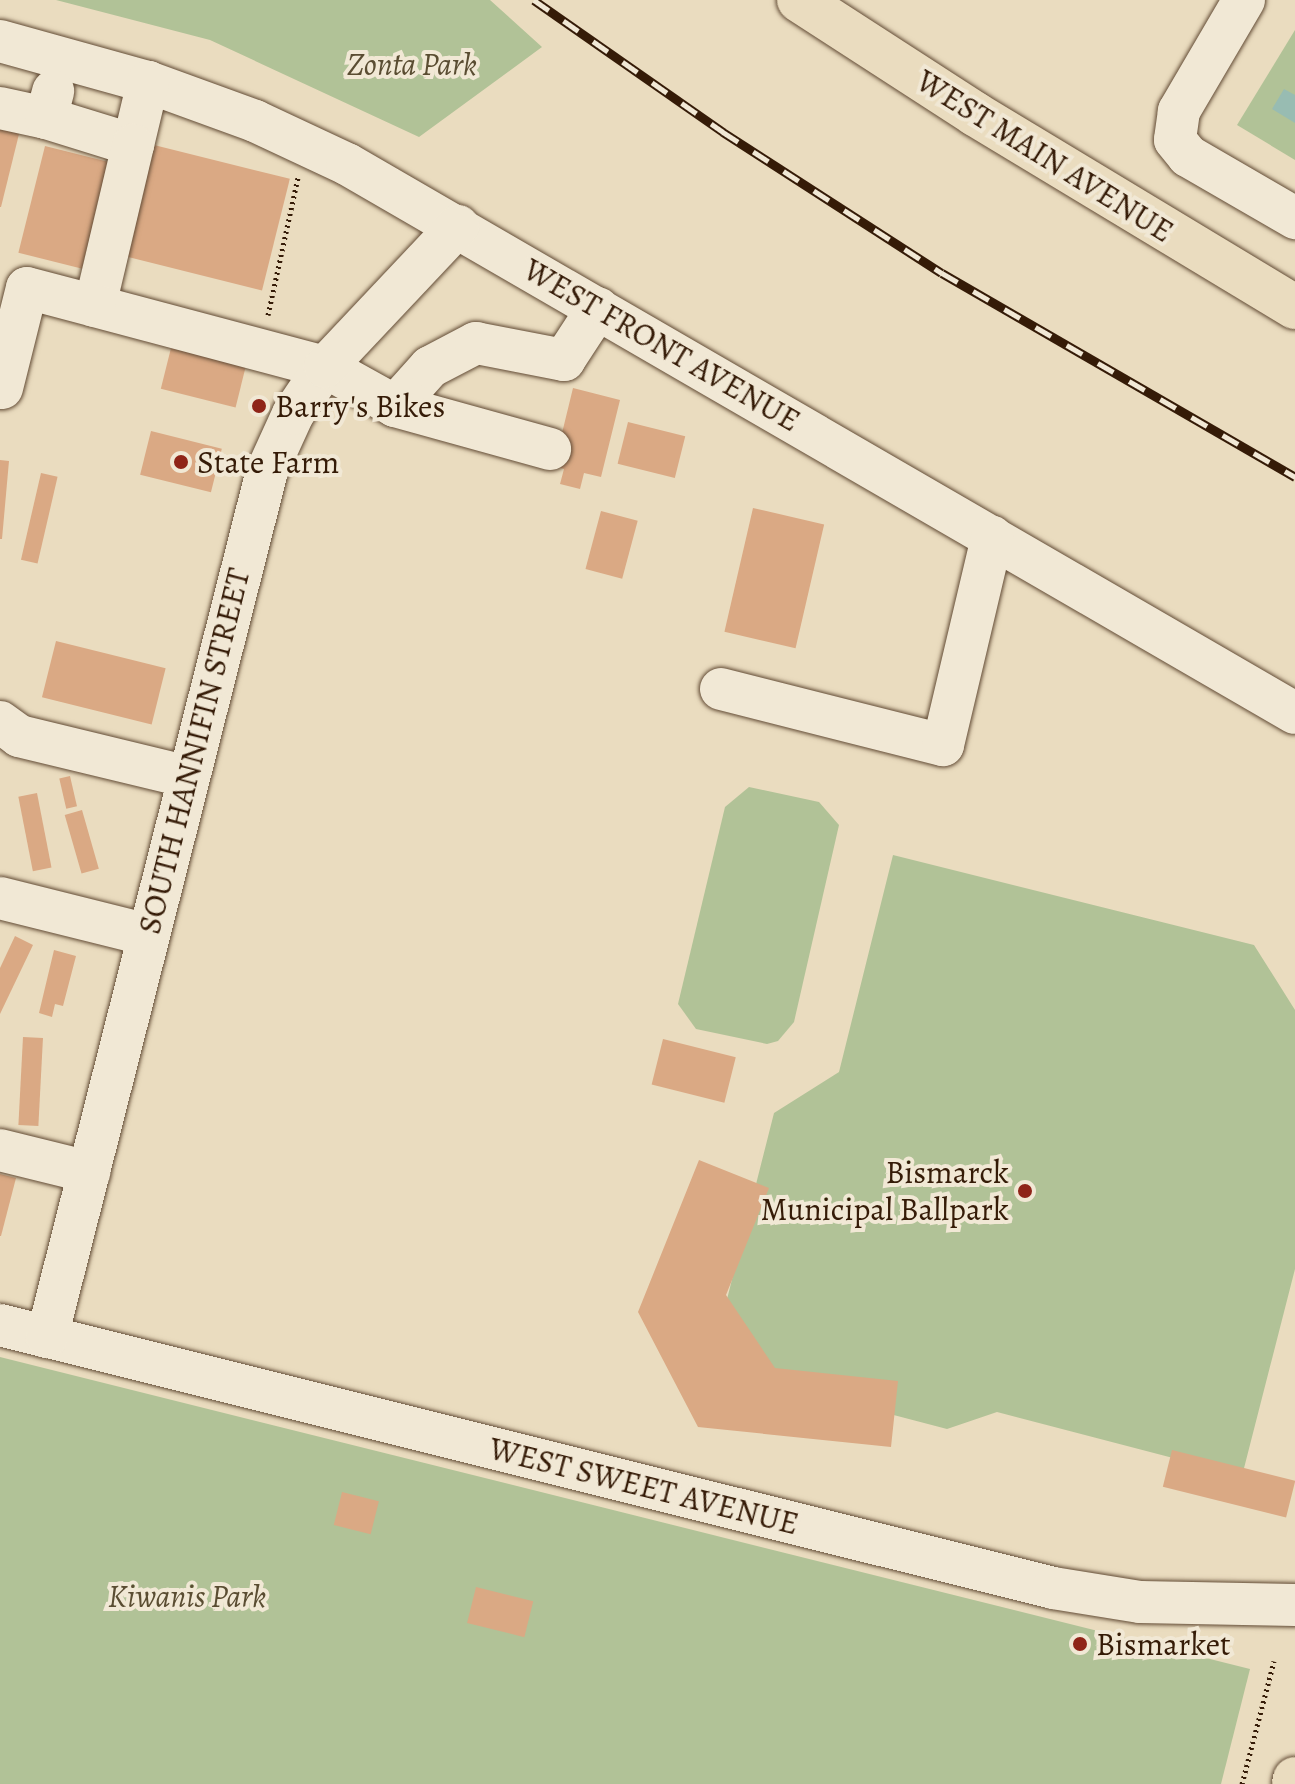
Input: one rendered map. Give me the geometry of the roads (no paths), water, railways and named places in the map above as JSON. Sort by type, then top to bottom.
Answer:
[{"type":"main road","name":"WEST MAIN AVENUE","points":[[799,0],[988,123],[1295,307]]},
{"type":"street","points":[[1244,0],[1179,111],[1175,140],[1188,156],[1295,218]]},
{"type":"street","name":"WEST FRONT AVENUE","points":[[0,41],[148,82],[311,146],[458,226],[1295,713]]},
{"type":"street","points":[[46,118],[63,58]]},
{"type":"street","points":[[95,306],[148,82]]},
{"type":"street","points":[[0,108],[46,118],[133,145]]},
{"type":"street","name":"SOUTH HANNIFIN STREET","points":[[47,1337],[267,471],[293,414],[325,367],[458,226]]},
{"type":"street","points":[[2,388],[27,288],[325,367],[395,406],[550,449]]},
{"type":"street","points":[[395,406],[430,367],[476,343],[564,360],[598,308]]},
{"type":"street","points":[[721,689],[943,745],[992,537]]},
{"type":"street","points":[[0,722],[19,736],[188,777]]},
{"type":"street","points":[[0,898],[148,935]]},
{"type":"street","points":[[0,1150],[89,1172]]},
{"type":"street","name":"WEST SWEET AVENUE","points":[[0,1325],[1053,1588],[1140,1602],[1295,1605]]},
{"type":"water","points":[[1284,89],[1295,95],[1295,123],[1272,109]]},
{"type":"railway","points":[[534,0],[723,132],[942,273],[1295,477]]},
{"type":"place","name":"Barry's Bikes","points":[[259,406]]},
{"type":"place","name":"State Farm","points":[[181,462]]},
{"type":"place","name":"Bismarck Municipal Ballpark","points":[[1025,1191]]},
{"type":"place","name":"Bismarket","points":[[1080,1644]]},
{"type":"park label","name":"Zonta Park","points":[[412,64]]},
{"type":"park label","name":"Kiwanis Park","points":[[187,1596]]}]
